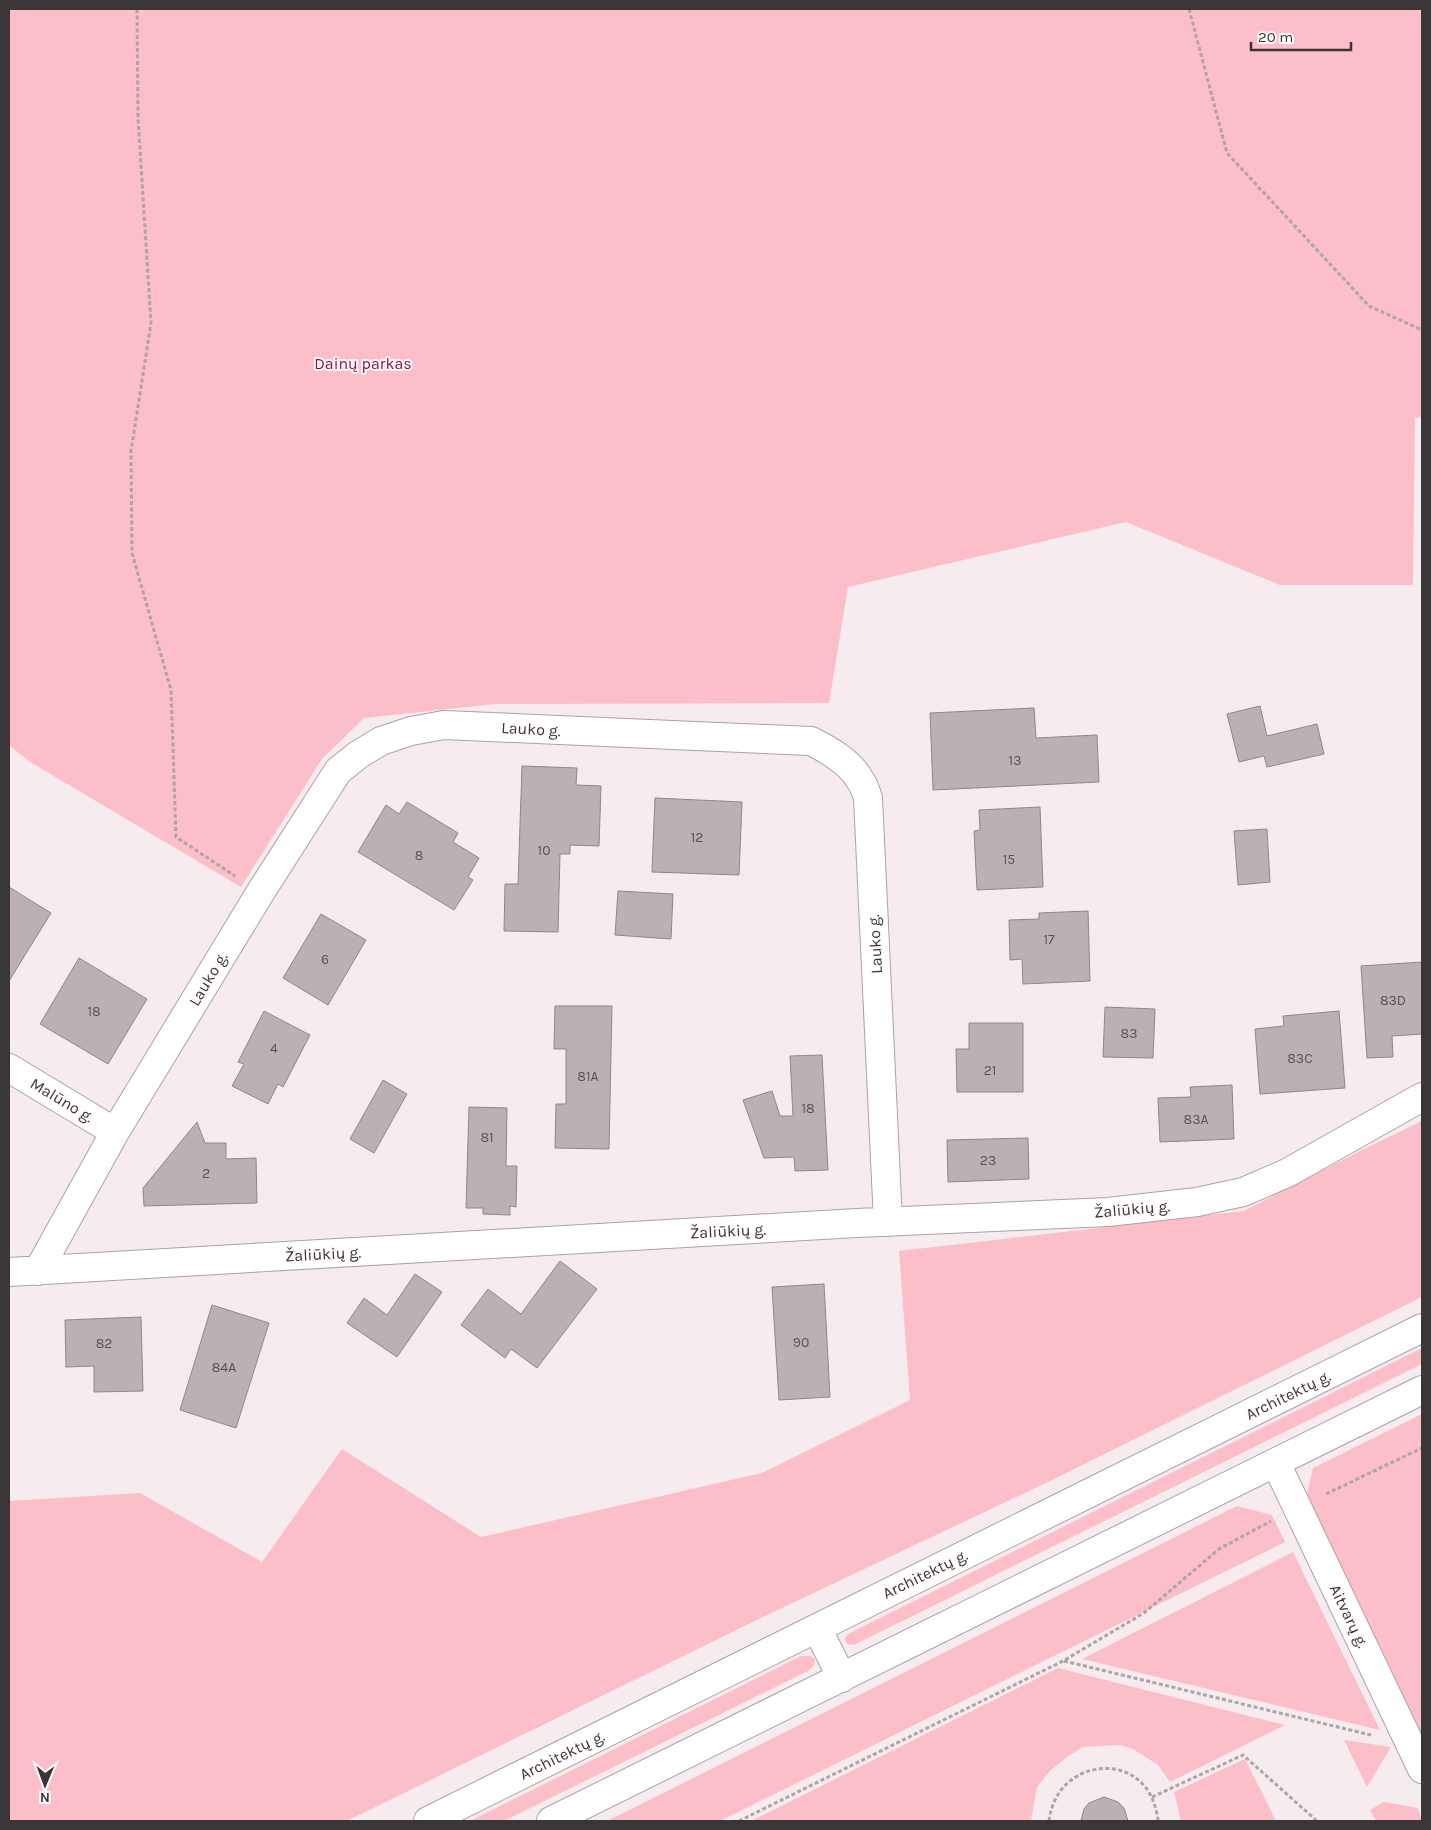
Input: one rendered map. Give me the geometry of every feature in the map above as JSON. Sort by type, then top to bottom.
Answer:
[{"type":"street","name":"Lauko g.","points":[[38,1271],[115,1132],[260,893],[338,771],[358,755],[381,741],[410,731],[444,725],[811,741],[829,750],[860,779],[868,798],[888,1222]]},
{"type":"street","name":"Malūno g.","points":[[9,1068],[115,1132]]},
{"type":"street","name":"Žaliūkių g.","points":[[9,1272],[888,1222],[1108,1212],[1197,1202],[1243,1192],[1287,1172],[1422,1098]]},
{"type":"street","name":"Architektų g.","points":[[428,1821],[1422,1328]]},
{"type":"street","points":[[551,1821],[1422,1390]]},
{"type":"street","name":"Aitvarų g.","points":[[1276,1463],[1422,1769]]},
{"type":"street","points":[[817,1628],[842,1678]]},
{"type":"path","points":[[137,9],[138,118],[151,323],[131,451],[132,553],[171,690],[176,837],[260,893]]},
{"type":"path","points":[[1189,9],[1227,153],[1369,306],[1422,330]]},
{"type":"path","points":[[739,1821],[1063,1660],[1144,1612],[1219,1549],[1297,1508],[1422,1448]]},
{"type":"path","points":[[1063,1660],[1411,1745]]},
{"type":"path","points":[[1152,1797],[1243,1755],[1317,1821]]},
{"type":"path","points":[[1049,1821],[1052,1804],[1060,1790],[1072,1779],[1086,1771],[1102,1768],[1118,1770],[1133,1777],[1145,1787],[1152,1797],[1158,1821]]},
{"type":"green space","name":"Dainų parkas","points":[[9,9],[1422,9],[1422,417],[1415,418],[1413,585],[1280,585],[1126,522],[848,587],[829,703],[495,704],[364,718],[322,759],[241,887],[30,762],[9,745]]},
{"type":"green space","points":[[1422,1121],[1422,1297],[1048,1482],[765,1616],[347,1821],[9,1821],[9,1501],[140,1493],[262,1562],[342,1449],[481,1537],[762,1473],[910,1400],[899,1251],[1244,1211]]},
{"type":"green space","points":[[1422,1348],[1422,1364],[854,1645],[847,1644],[845,1638],[848,1634]]},
{"type":"green space","points":[[1422,1414],[1422,1736],[1306,1498],[1313,1468]]},
{"type":"green space","points":[[1237,1506],[1272,1515],[1285,1542],[720,1821],[607,1821]]},
{"type":"green space","points":[[1293,1552],[1380,1730],[1082,1659]]},
{"type":"green space","points":[[801,1656],[810,1656],[815,1659],[814,1665],[808,1671],[504,1821],[470,1821]]},
{"type":"green space","points":[[1058,1668],[1285,1725],[1170,1782],[1158,1765],[1133,1749],[1120,1745],[1083,1747],[1050,1771],[1037,1787],[1031,1821],[751,1821]]},
{"type":"green space","points":[[1344,1740],[1391,1747],[1367,1787]]},
{"type":"green space","points":[[1245,1759],[1276,1821],[1181,1821],[1174,1792]]},
{"type":"green space","points":[[1384,1802],[1418,1808],[1422,1821],[1376,1821],[1370,1810]]},
{"type":"building","points":[[1260,706],[1267,736],[1317,724],[1324,754],[1267,767],[1264,756],[1239,762],[1227,714]]},
{"type":"building","points":[[1034,708],[1036,738],[1097,735],[1099,782],[933,790],[930,713]]},
{"type":"building","points":[[522,766],[577,768],[576,785],[601,786],[599,846],[570,845],[570,854],[560,854],[558,932],[504,931],[505,884],[518,884]]},
{"type":"building","points":[[655,798],[742,802],[739,875],[652,872]]},
{"type":"building","points":[[407,802],[458,833],[453,842],[479,858],[468,877],[473,880],[454,910],[358,852],[386,805],[399,814]]},
{"type":"building","points":[[1040,807],[1043,887],[977,890],[974,831],[980,830],[979,810]]},
{"type":"building","points":[[1267,829],[1270,882],[1238,885],[1234,831]]},
{"type":"building","points":[[9,887],[51,913],[9,981]]},
{"type":"building","points":[[618,891],[673,894],[671,939],[615,935]]},
{"type":"building","points":[[1088,911],[1090,981],[1023,984],[1022,959],[1010,960],[1009,920],[1039,919],[1039,913]]},
{"type":"building","points":[[321,914],[366,940],[328,1005],[283,978]]},
{"type":"building","points":[[79,958],[147,999],[108,1064],[40,1024]]},
{"type":"building","points":[[1422,962],[1422,1034],[1392,1036],[1393,1057],[1367,1058],[1361,966]]},
{"type":"building","points":[[555,1006],[612,1006],[609,1149],[555,1148],[556,1104],[566,1104],[566,1049],[554,1049]]},
{"type":"building","points":[[1105,1007],[1155,1009],[1153,1058],[1103,1057]]},
{"type":"building","points":[[264,1011],[310,1035],[283,1087],[278,1084],[268,1104],[232,1086],[244,1064],[238,1062]]},
{"type":"building","points":[[1339,1011],[1345,1088],[1260,1094],[1255,1029],[1284,1026],[1283,1016]]},
{"type":"building","points":[[969,1023],[1023,1023],[1023,1092],[957,1092],[956,1049],[969,1049]]},
{"type":"building","points":[[822,1055],[828,1170],[795,1171],[794,1157],[764,1158],[743,1100],[772,1091],[780,1116],[793,1116],[790,1056]]},
{"type":"building","points":[[383,1080],[407,1094],[374,1153],[350,1139]]},
{"type":"building","points":[[1232,1085],[1234,1139],[1160,1142],[1158,1098],[1191,1097],[1190,1087]]},
{"type":"building","points":[[469,1107],[507,1108],[506,1166],[517,1166],[516,1207],[510,1206],[510,1215],[483,1214],[483,1208],[466,1208]]},
{"type":"building","points":[[197,1122],[205,1143],[226,1143],[226,1159],[256,1158],[257,1203],[144,1206],[143,1188]]},
{"type":"building","points":[[1028,1138],[1029,1179],[948,1182],[947,1140]]},
{"type":"building","points":[[560,1261],[597,1289],[537,1368],[511,1349],[505,1358],[461,1325],[488,1289],[521,1314]]},
{"type":"building","points":[[415,1274],[442,1292],[397,1357],[347,1323],[364,1298],[387,1315]]},
{"type":"building","points":[[824,1284],[830,1397],[779,1400],[772,1287]]},
{"type":"building","points":[[212,1305],[269,1323],[236,1428],[180,1410]]},
{"type":"building","points":[[141,1317],[143,1391],[94,1392],[94,1366],[66,1367],[65,1320]]},
{"type":"building","points":[[1104,1797],[1118,1802],[1124,1808],[1128,1821],[1081,1821],[1084,1809],[1089,1803]]}]
